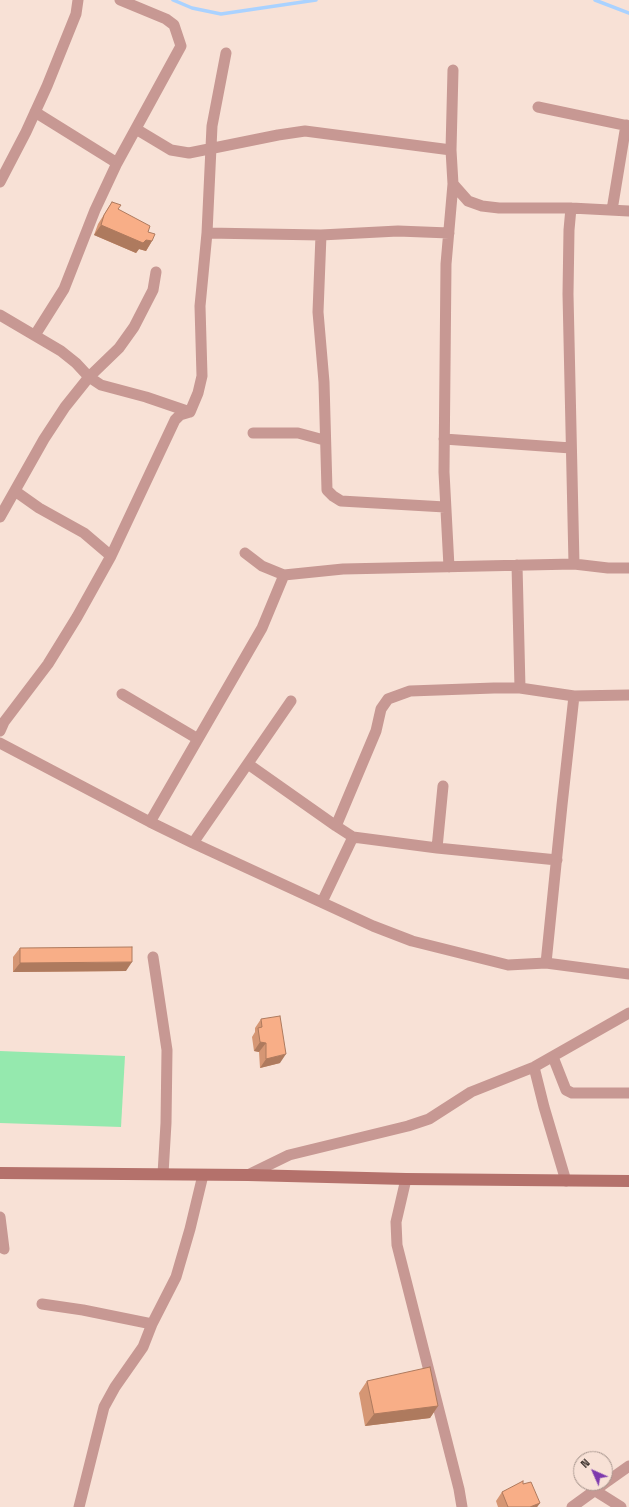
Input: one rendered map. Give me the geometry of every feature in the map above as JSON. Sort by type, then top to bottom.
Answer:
[{"type":"main road","points":[[0,1173],[629,1181]]},
{"type":"street","points":[[0,182],[35,112],[76,14],[78,0]]},
{"type":"street","points":[[35,335],[64,289],[95,210],[117,163],[181,46],[174,25],[166,19],[120,0]]},
{"type":"street","points":[[190,412],[198,393],[202,376],[200,306],[207,233],[209,165],[212,126],[226,54]]},
{"type":"street","points":[[449,567],[445,507],[444,439],[446,264],[453,184],[453,70]]},
{"type":"street","points":[[538,107],[627,125],[612,210]]},
{"type":"street","points":[[35,112],[117,163]]},
{"type":"street","points":[[136,129],[171,150],[189,153],[305,131],[452,150]]},
{"type":"street","points":[[453,184],[468,201],[482,206],[499,208],[571,208],[629,211]]},
{"type":"street","points":[[450,210],[468,201]]},
{"type":"street","points":[[571,208],[569,230],[568,294],[574,564]]},
{"type":"street","points":[[207,233],[321,235],[398,231],[448,233]]},
{"type":"street","points":[[321,235],[318,312],[324,382],[324,440],[327,490],[341,501],[445,507]]},
{"type":"street","points":[[0,517],[44,440],[65,407],[88,377],[119,348],[134,327],[153,290],[156,272]]},
{"type":"street","points":[[0,316],[61,350],[76,363],[88,377],[101,385],[146,397],[190,412]]},
{"type":"street","points":[[0,731],[4,722],[48,664],[78,617],[111,556],[175,420],[180,415],[190,412]]},
{"type":"street","points":[[253,433],[298,433],[324,440]]},
{"type":"street","points":[[444,439],[572,448]]},
{"type":"street","points":[[15,491],[39,508],[84,533],[111,556]]},
{"type":"street","points":[[245,553],[262,566],[284,575],[343,569],[517,565],[574,564],[608,568],[629,568]]},
{"type":"street","points":[[517,565],[520,688]]},
{"type":"street","points":[[150,822],[262,628],[284,575]]},
{"type":"street","points":[[336,826],[376,730],[381,709],[388,699],[410,691],[494,688],[520,688],[574,696],[629,695]]},
{"type":"street","points":[[122,694],[198,739]]},
{"type":"street","points":[[546,963],[574,696]]},
{"type":"street","points":[[193,844],[291,701]]},
{"type":"street","points":[[0,743],[193,844],[373,926],[412,941],[508,965],[546,963],[629,974]]},
{"type":"street","points":[[248,764],[353,837],[437,848],[557,860]]},
{"type":"street","points":[[437,848],[443,786]]},
{"type":"street","points":[[322,902],[353,837]]},
{"type":"street","points":[[153,957],[167,1050],[166,1123],[163,1174]]},
{"type":"street","points":[[248,1175],[289,1155],[408,1126],[429,1119],[471,1092],[553,1058],[629,1013]]},
{"type":"street","points":[[553,1058],[566,1090],[572,1093],[629,1093]]},
{"type":"street","points":[[534,1067],[566,1181]]},
{"type":"street","points":[[79,1507],[104,1407],[143,1347],[152,1324],[176,1277],[190,1229],[203,1175]]},
{"type":"street","points":[[406,1179],[396,1222],[397,1245],[459,1488],[462,1507]]},
{"type":"street","points":[[0,1217],[4,1249]]},
{"type":"street","points":[[42,1304],[83,1310],[152,1324]]},
{"type":"street","points":[[613,1477],[629,1466]]},
{"type":"street","points":[[572,1507],[593,1491]]},
{"type":"street","points":[[596,1491],[621,1507]]},
{"type":"green space","points":[[0,1051],[125,1056],[121,1127],[0,1123]]},
{"type":"building","points":[[112,202],[121,205],[118,209],[150,226],[148,232],[155,234],[152,241],[146,240],[143,243],[101,225],[104,215]]},
{"type":"building","points":[[132,947],[132,962],[20,963],[20,948]]},
{"type":"building","points":[[280,1016],[286,1054],[266,1059],[266,1043],[260,1042],[258,1028],[262,1027],[261,1019]]},
{"type":"building","points":[[430,1367],[438,1406],[374,1414],[367,1381]]},
{"type":"building","points":[[523,1481],[523,1484],[531,1482],[540,1503],[530,1507],[508,1507],[502,1492]]},
{"type":"waterway","points":[[173,0],[192,8],[221,14],[316,0]]},
{"type":"waterway","points":[[595,0],[629,13]]}]
